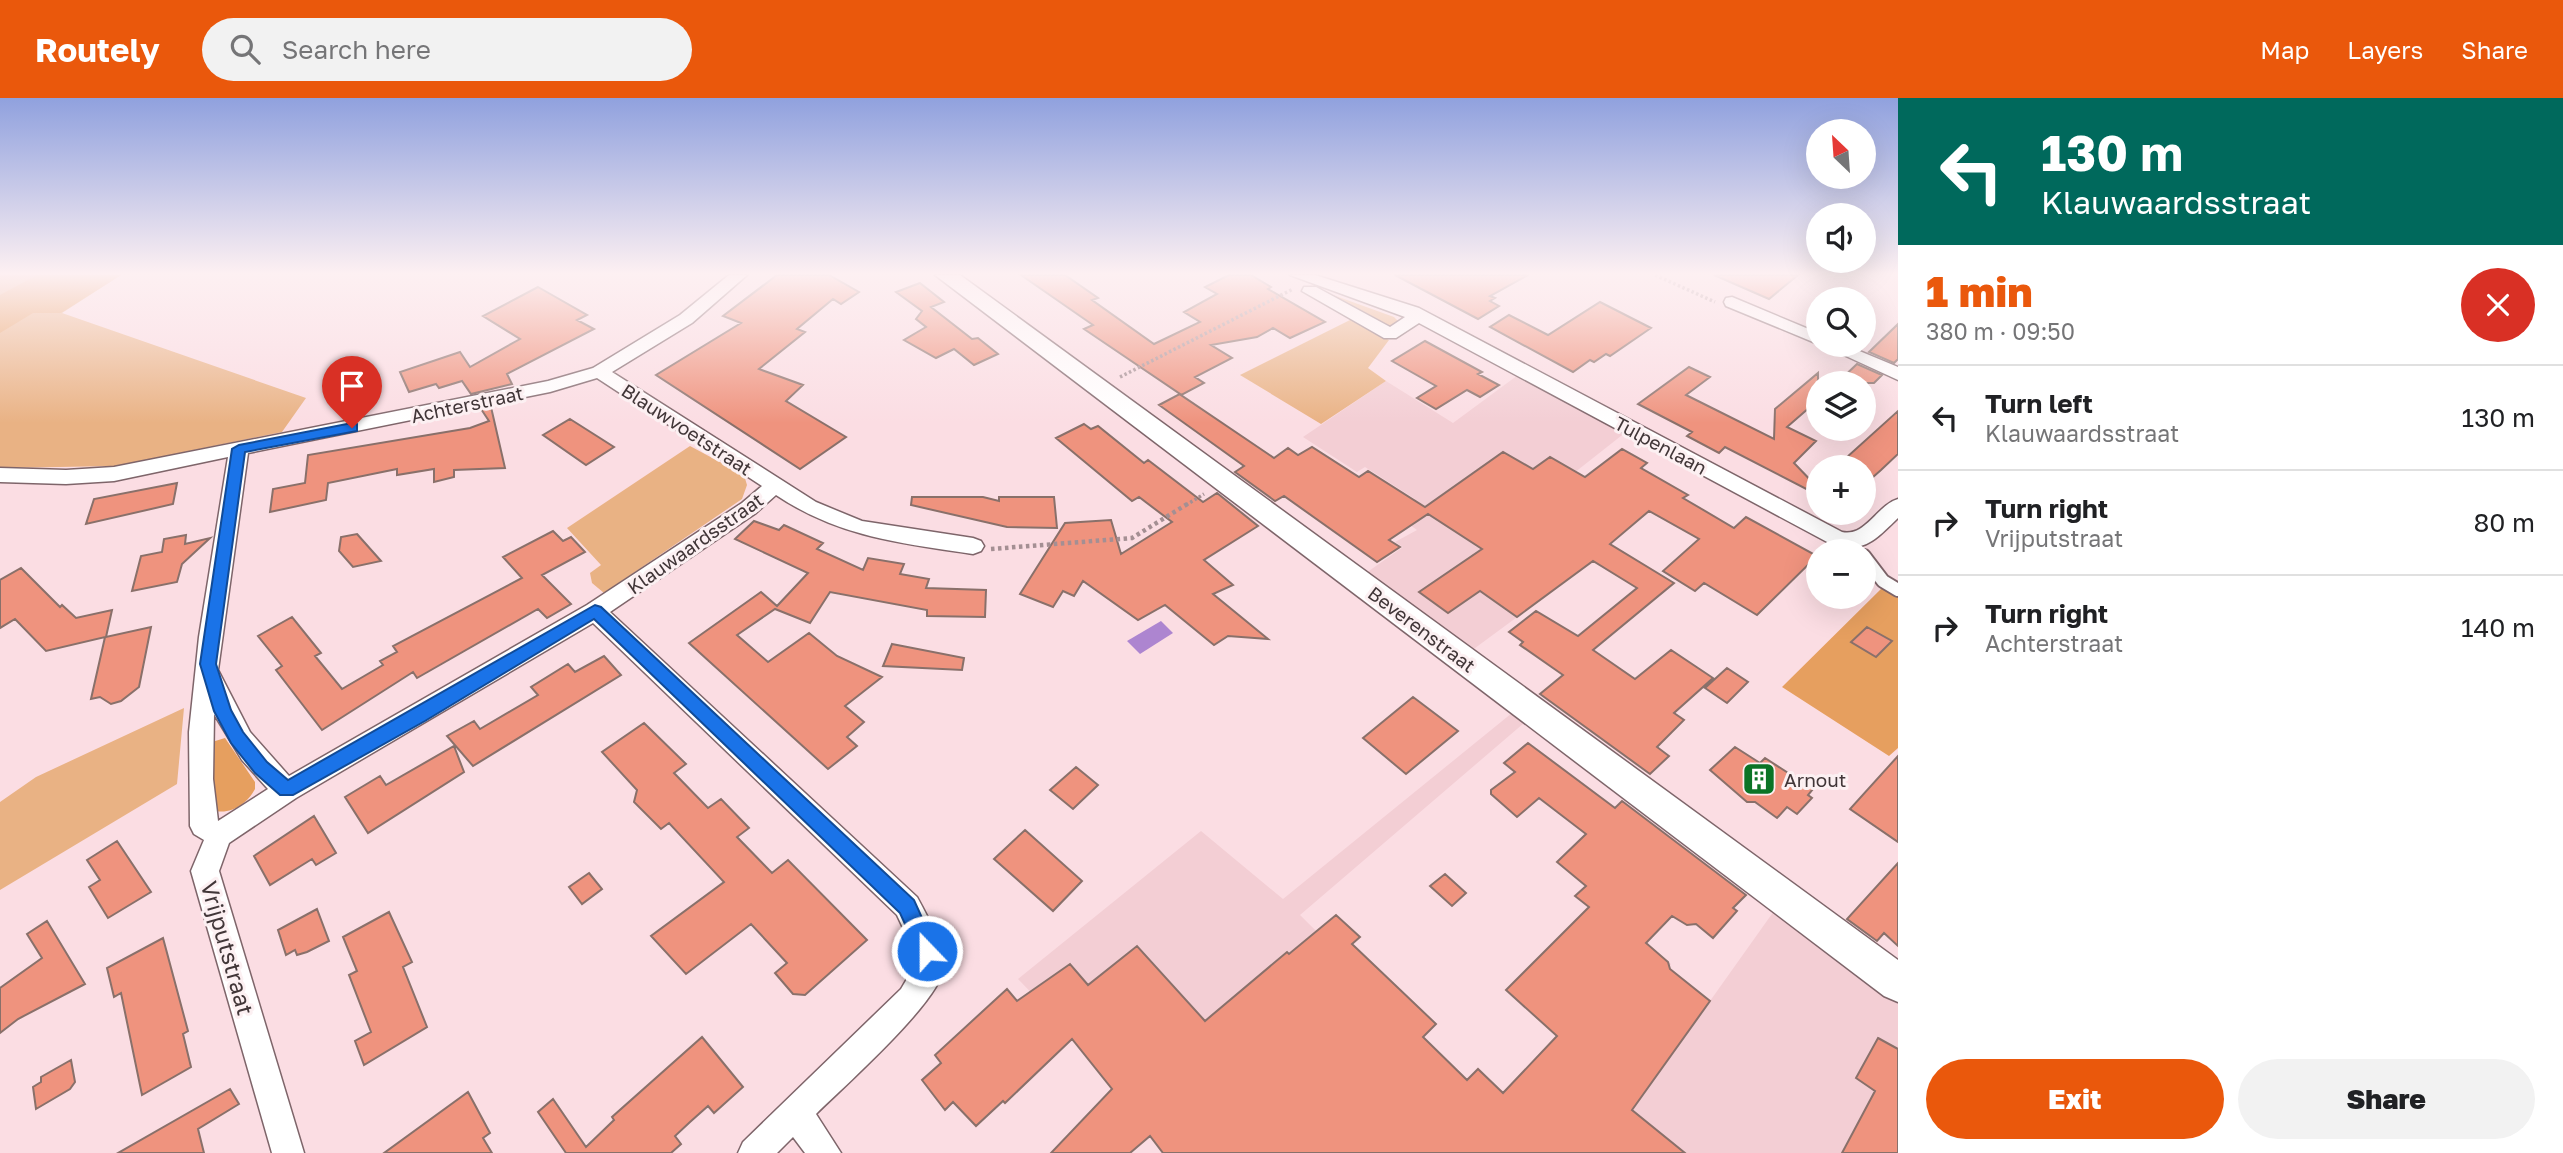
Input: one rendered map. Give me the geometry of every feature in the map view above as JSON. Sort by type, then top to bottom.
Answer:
[{"type":"street","name":"Achterstraat","points":[[0,475],[66,477],[114,474],[446,409],[599,372],[677,324]]},
{"type":"street","name":"Beverenstraat","points":[[1014,324],[1898,983]]},
{"type":"street","points":[[1373,324],[1390,334],[1406,324]]},
{"type":"street","name":"Tulpenlaan","points":[[1434,324],[1838,539]]},
{"type":"street","points":[[1784,324],[1806,334]]},
{"type":"street","points":[[1859,357],[1898,374]]},
{"type":"street","name":"Blauwvoetstraat","points":[[599,372],[809,507],[857,527],[973,546]]},
{"type":"street","points":[[219,835],[203,825],[199,786],[208,664],[239,449]]},
{"type":"street","name":"Klauwaardsstraat","points":[[219,835],[287,790],[419,716],[595,611],[749,508],[774,486]]},
{"type":"street","points":[[1865,539],[1898,506]]},
{"type":"street","points":[[595,611],[850,850],[907,906],[919,929],[929,969],[911,999],[754,1153]]},
{"type":"street","points":[[208,664],[223,711],[237,737],[261,768],[287,790]]},
{"type":"street","name":"Vrijputstraat","points":[[219,835],[205,871],[288,1153]]},
{"type":"street","points":[[795,1114],[824,1153]]},
{"type":"lane","points":[[1876,572],[1883,581],[1898,590]]},
{"type":"path","points":[[1100,387],[1213,324]]},
{"type":"path","points":[[973,546],[995,549],[1132,538],[1225,482]]},
{"type":"shaded area","points":[[0,324],[94,324],[306,398],[282,432],[117,466],[0,468]]},
{"type":"shaded area","points":[[0,324],[14,324],[0,333]]},
{"type":"shaded area","points":[[1342,324],[1361,324],[1389,340],[1368,368],[1386,381],[1321,424],[1240,375]]},
{"type":"shaded area","points":[[1518,375],[1626,432],[1560,484],[1608,543],[1674,583],[1654,599],[1593,561],[1471,651],[1366,573],[1403,547],[1395,542],[1417,530],[1403,520],[1415,499],[1365,467],[1357,472],[1303,437],[1386,381],[1453,423]]},
{"type":"shaded area","points":[[690,446],[744,475],[747,485],[742,499],[604,593],[592,583],[590,573],[601,565],[567,528]]},
{"type":"shaded area","points":[[1882,588],[1898,596],[1898,748],[1889,756],[1782,687],[1861,609],[1876,609],[1876,594]]},
{"type":"shaded area","points":[[1161,621],[1173,633],[1140,654],[1127,641]]},
{"type":"shaded area","points":[[184,708],[177,784],[0,890],[0,802],[36,777]]},
{"type":"shaded area","points":[[1512,713],[1524,723],[1300,915],[1492,1105],[1646,943],[1671,964],[1668,968],[1710,1001],[1774,911],[1898,1004],[1898,1153],[1163,1153],[1050,1012],[1018,979],[1201,831],[1283,899]]},
{"type":"shaded area","points":[[225,738],[255,782],[255,789],[237,807],[219,811],[212,810],[212,742]]},
{"type":"building","points":[[496,324],[585,324],[594,329],[507,374],[512,384],[471,394],[462,381],[439,388],[436,384],[409,392],[400,372],[460,352],[470,367],[520,339]]},
{"type":"building","points":[[739,324],[803,324],[797,329],[805,332],[759,369],[803,385],[786,401],[846,437],[800,469],[656,375]]},
{"type":"building","points":[[923,324],[953,324],[972,339],[978,338],[998,354],[974,365],[954,349],[936,358],[904,340],[926,327]]},
{"type":"building","points":[[1092,324],[1126,324],[1154,344],[1195,324],[1320,324],[1290,338],[1273,328],[1257,337],[1211,345],[1232,358],[1195,377],[1204,383],[1181,395],[1274,458],[1288,448],[1298,455],[1312,447],[1359,477],[1368,471],[1425,507],[1503,452],[1533,469],[1550,457],[1585,477],[1622,449],[1647,463],[1641,468],[1688,495],[1683,498],[1734,528],[1746,517],[1806,550],[1806,567],[1757,615],[1704,583],[1695,591],[1663,571],[1699,539],[1649,511],[1610,544],[1674,583],[1593,650],[1635,679],[1671,650],[1713,678],[1674,713],[1684,720],[1657,747],[1669,756],[1650,774],[1540,694],[1563,675],[1520,645],[1523,642],[1509,632],[1536,611],[1578,636],[1637,588],[1593,561],[1517,617],[1480,591],[1448,613],[1419,592],[1482,549],[1428,514],[1389,540],[1400,547],[1377,562],[1284,496],[1275,501],[1235,472],[1244,466],[1159,405],[1180,394],[1084,329]]},
{"type":"building","points":[[1494,324],[1527,324],[1548,335],[1565,324],[1644,324],[1651,328],[1610,356],[1606,354],[1594,362],[1590,360],[1573,372],[1490,327]]},
{"type":"building","points":[[1898,324],[1898,359],[1894,363],[1876,355],[1876,345]]},
{"type":"building","points":[[1425,341],[1482,372],[1478,374],[1499,385],[1480,397],[1467,390],[1436,409],[1417,398],[1436,386],[1392,361]]},
{"type":"building","points":[[1857,364],[1873,371],[1850,371]]},
{"type":"building","points":[[1689,367],[1710,377],[1686,395],[1774,439],[1775,409],[1806,383],[1806,410],[1787,427],[1806,436],[1806,441],[1816,441],[1794,463],[1806,476],[1806,489],[1725,447],[1719,453],[1687,436],[1692,432],[1638,404]]},
{"type":"building","points":[[491,407],[505,468],[454,470],[454,477],[434,482],[434,469],[397,475],[397,469],[328,483],[326,500],[270,512],[273,489],[305,483],[308,455],[470,428],[489,421],[481,409]]},
{"type":"building","points":[[1898,411],[1898,454],[1876,474],[1876,455],[1849,455],[1865,441],[1876,441],[1876,431]]},
{"type":"building","points":[[570,419],[614,447],[586,465],[543,435]]},
{"type":"building","points":[[1084,424],[1091,429],[1098,426],[1144,463],[1148,460],[1203,502],[1217,493],[1258,526],[1204,560],[1233,585],[1213,594],[1268,639],[1228,636],[1214,645],[1165,605],[1138,620],[1083,581],[1074,596],[1063,591],[1053,607],[1020,594],[1065,523],[1111,520],[1121,554],[1172,522],[1139,497],[1132,501],[1056,438]]},
{"type":"building","points":[[177,483],[173,504],[86,524],[94,499]]},
{"type":"building","points":[[912,497],[983,497],[999,501],[999,497],[1054,497],[1057,528],[1007,527],[911,505]]},
{"type":"building","points":[[754,521],[779,530],[784,525],[823,543],[817,549],[863,570],[868,558],[904,564],[900,574],[929,579],[926,588],[986,590],[985,617],[927,616],[927,610],[830,592],[810,623],[775,609],[737,635],[768,662],[809,633],[837,656],[882,677],[845,706],[864,722],[847,737],[857,746],[828,769],[689,643],[761,592],[777,606],[808,573],[735,539]]},
{"type":"building","points":[[553,531],[563,541],[571,537],[585,552],[542,575],[571,604],[547,618],[538,609],[417,678],[413,672],[322,730],[276,670],[282,666],[258,636],[292,617],[321,653],[315,656],[342,689],[383,665],[380,661],[397,652],[393,646],[522,578],[503,557]]},
{"type":"building","points":[[357,534],[381,561],[353,567],[339,551],[341,537]]},
{"type":"building","points":[[186,535],[185,544],[210,538],[182,564],[177,582],[132,591],[141,556],[162,552],[164,539]]},
{"type":"building","points":[[21,568],[60,607],[62,605],[76,618],[112,610],[106,637],[151,627],[139,687],[121,701],[111,704],[100,697],[91,699],[105,637],[46,651],[15,619],[0,628],[0,580]]},
{"type":"building","points":[[1867,627],[1892,641],[1876,657],[1851,642]]},
{"type":"building","points":[[892,644],[964,658],[962,670],[883,666]]},
{"type":"building","points":[[604,656],[621,675],[473,766],[447,736],[474,721],[480,729],[538,695],[531,687],[568,664],[575,672]]},
{"type":"building","points":[[1727,668],[1748,682],[1727,703],[1705,688]]},
{"type":"building","points":[[1413,697],[1458,731],[1406,774],[1363,738]]},
{"type":"building","points":[[644,723],[686,764],[674,773],[708,808],[721,799],[749,828],[737,837],[772,873],[788,860],[867,940],[805,995],[793,994],[775,973],[787,963],[751,924],[686,974],[651,936],[724,882],[669,823],[661,829],[634,802],[637,790],[602,752]]},
{"type":"building","points":[[1528,743],[1615,808],[1622,801],[1746,895],[1733,908],[1737,911],[1713,938],[1696,924],[1687,925],[1672,916],[1646,943],[1668,962],[1670,969],[1710,1001],[1632,1110],[1685,1153],[1163,1153],[1150,1136],[1130,1153],[1051,1153],[1112,1089],[1072,1039],[1005,1103],[1003,1101],[976,1126],[953,1102],[945,1110],[922,1080],[941,1063],[935,1055],[1007,989],[1017,1001],[1070,964],[1088,985],[1137,946],[1205,1021],[1336,915],[1360,937],[1352,944],[1436,1024],[1423,1037],[1467,1080],[1478,1069],[1503,1093],[1557,1036],[1506,990],[1589,907],[1575,896],[1586,886],[1557,862],[1586,834],[1539,798],[1517,817],[1491,794],[1491,790],[1515,772],[1504,763]]},
{"type":"building","points":[[454,746],[464,772],[368,833],[345,797],[380,776],[386,785]]},
{"type":"building","name":"Arnout","points":[[1735,747],[1760,763],[1765,758],[1813,789],[1808,795],[1812,798],[1797,814],[1787,807],[1777,818],[1755,802],[1747,802],[1710,770]]},
{"type":"building","name":"Arnout","points":[[1898,756],[1898,842],[1850,809]]},
{"type":"building","points":[[1076,767],[1098,785],[1073,809],[1050,790]]},
{"type":"building","points":[[314,816],[336,853],[316,865],[312,859],[270,885],[254,856]]},
{"type":"building","points":[[1025,830],[1082,881],[1053,911],[994,859]]},
{"type":"building","points":[[117,841],[151,892],[108,918],[89,887],[100,880],[87,860]]},
{"type":"building","points":[[1898,863],[1898,946],[1884,933],[1877,941],[1847,919]]},
{"type":"building","points":[[589,873],[602,889],[582,904],[569,887]]},
{"type":"building","points":[[1445,874],[1466,893],[1452,906],[1430,886]]},
{"type":"building","points":[[317,909],[329,941],[307,952],[297,955],[295,950],[286,955],[278,930]]},
{"type":"building","points":[[389,912],[412,962],[403,967],[427,1027],[364,1065],[355,1041],[371,1032],[349,975],[357,971],[343,937]]},
{"type":"building","points":[[47,921],[85,984],[18,1019],[0,1033],[0,988],[42,958],[27,934]]},
{"type":"building","points":[[163,938],[188,1031],[183,1034],[191,1067],[142,1095],[121,993],[114,997],[107,968]]},
{"type":"building","points":[[702,1037],[743,1087],[714,1113],[708,1106],[690,1122],[675,1136],[681,1144],[671,1153],[566,1153],[538,1112],[553,1099],[586,1147],[614,1120],[612,1117]]},
{"type":"building","points":[[1878,1038],[1898,1049],[1898,1153],[1842,1153],[1875,1091],[1856,1078]]},
{"type":"building","points":[[71,1060],[75,1082],[70,1089],[36,1109],[33,1087],[41,1082],[41,1077]]},
{"type":"building","points":[[230,1089],[239,1104],[198,1129],[204,1153],[118,1153]]},
{"type":"building","points":[[468,1092],[490,1133],[483,1138],[492,1153],[384,1153]]},
{"type":"place","name":"Arnout","points":[[1759,779]]},
{"type":"route","points":[[352,428],[239,449],[208,664],[223,711],[237,737],[261,768],[287,790],[419,716],[595,611],[907,906],[927,951]]}]
